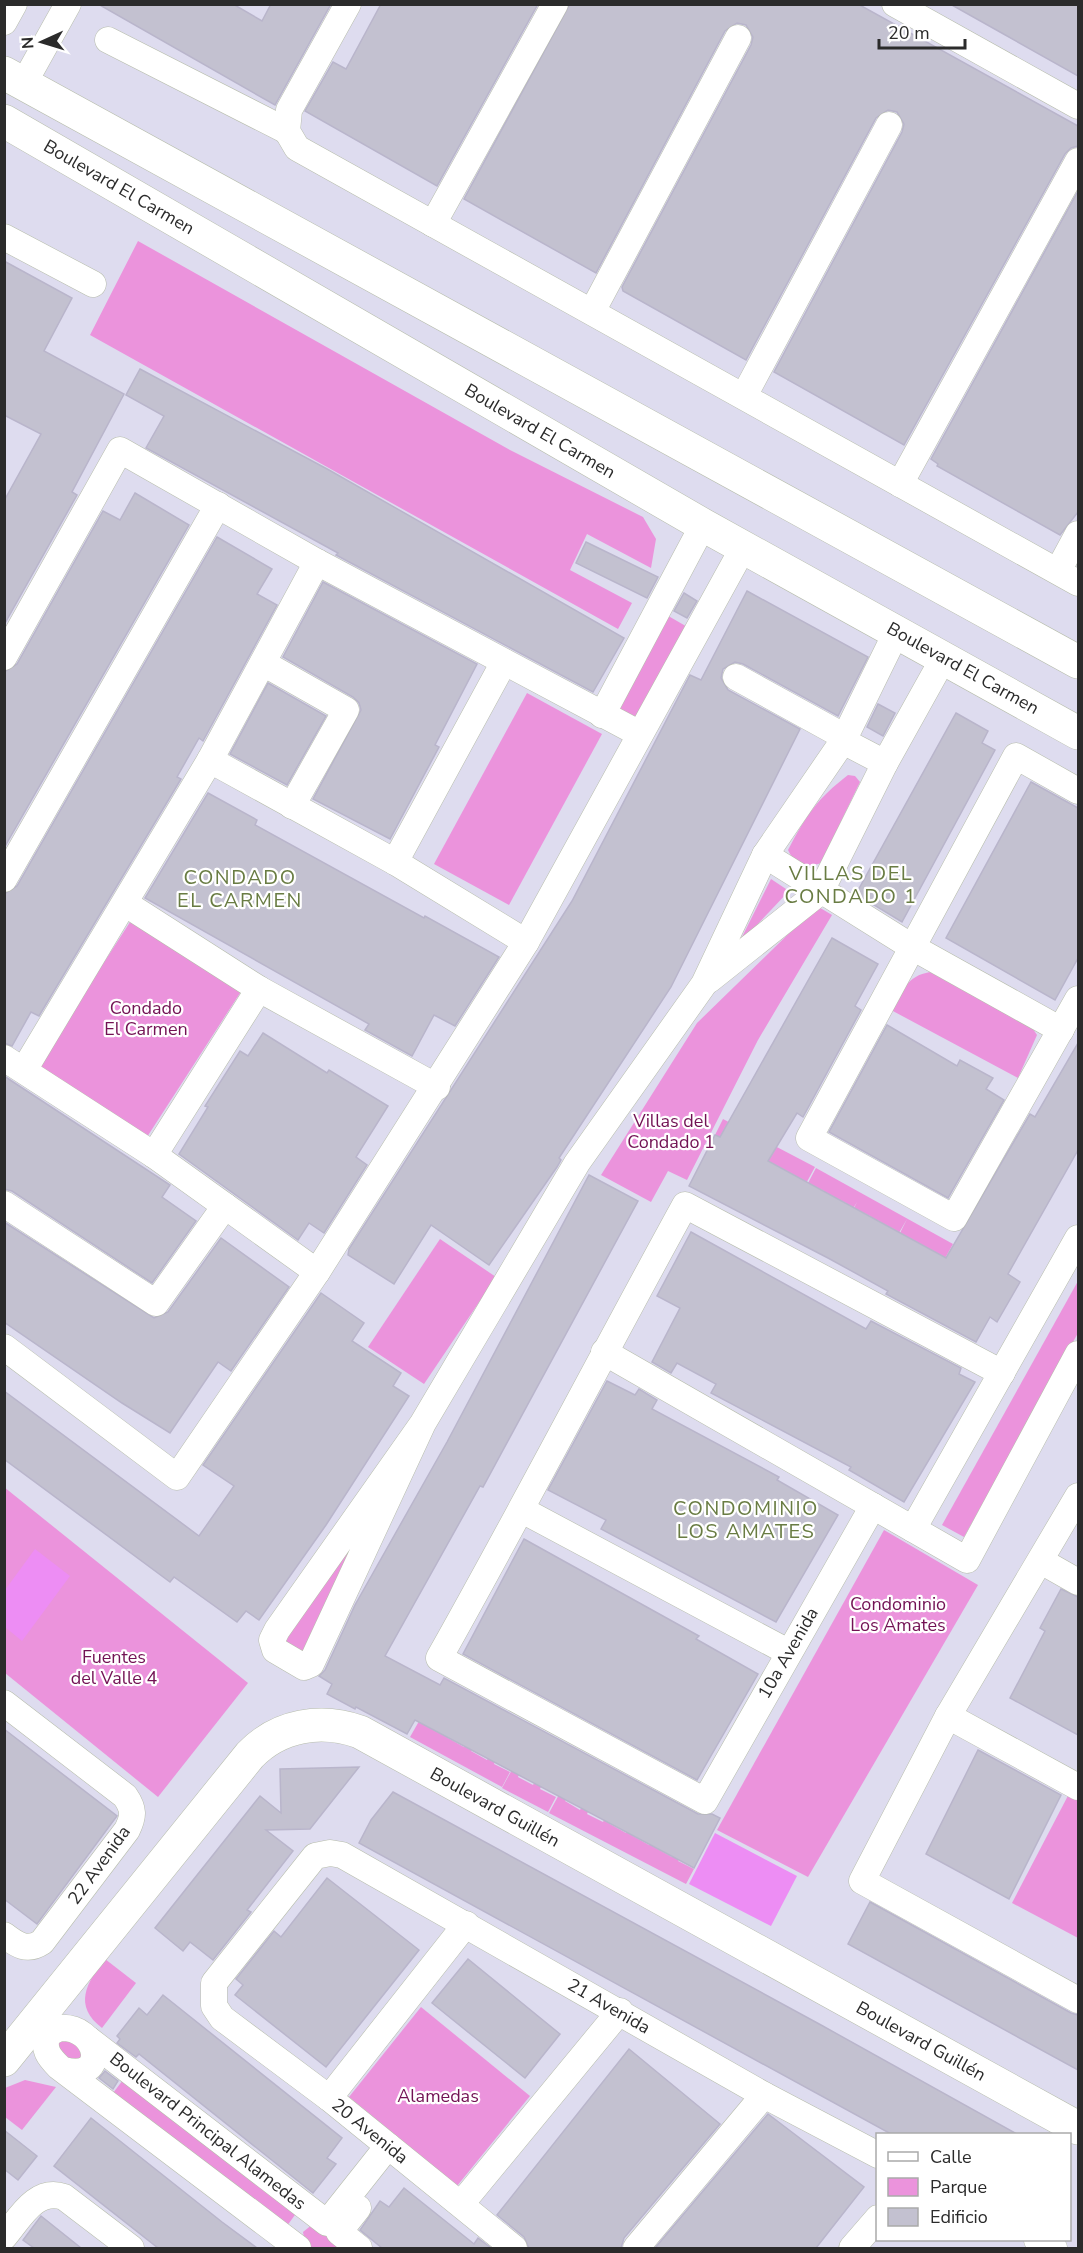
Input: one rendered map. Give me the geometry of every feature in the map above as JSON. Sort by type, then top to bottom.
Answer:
[{"type":"main road","points":[[14,78],[1078,662]]},
{"type":"main road","name":"Boulevard El Carmen","points":[[4,121],[743,548],[1078,733]]},
{"type":"main road","points":[[219,245],[238,233],[244,221],[246,204]]},
{"type":"main road","name":"Boulevard Guillén","points":[[4,2060],[259,1746],[269,1738],[293,1728],[336,1726],[360,1732],[1078,2128]]},
{"type":"street","points":[[4,22],[14,4]]},
{"type":"street","points":[[14,78],[68,4]]},
{"type":"street","points":[[287,131],[290,110],[348,4]]},
{"type":"street","points":[[433,224],[555,4]]},
{"type":"street","points":[[895,4],[1078,106]]},
{"type":"street","points":[[592,310],[738,38]]},
{"type":"street","points":[[108,40],[287,131],[297,147],[1068,577],[1078,534]]},
{"type":"street","points":[[744,396],[889,125]]},
{"type":"street","points":[[900,484],[1078,161]]},
{"type":"street","points":[[4,237],[93,284]]},
{"type":"street","points":[[4,657],[120,450],[317,562],[640,734]]},
{"type":"street","points":[[4,879],[218,505]]},
{"type":"street","points":[[602,715],[703,525]]},
{"type":"street","points":[[4,1347],[177,1477],[317,1272],[437,1087],[526,942],[743,548]]},
{"type":"street","points":[[317,562],[210,760],[126,904],[14,1064],[154,1155],[317,1272]]},
{"type":"street","points":[[423,1423],[311,1664],[304,1667],[274,1650],[272,1640],[423,1423],[577,1162],[704,984],[765,855],[844,739],[897,631]]},
{"type":"street","points":[[704,984],[821,891],[885,763],[943,658]]},
{"type":"street","points":[[395,862],[504,662]]},
{"type":"street","points":[[263,663],[346,710],[292,806]]},
{"type":"street","points":[[736,677],[885,763]]},
{"type":"street","points":[[1078,790],[1016,756],[809,1137],[954,1218],[1078,999]]},
{"type":"street","points":[[210,760],[395,862],[526,942]]},
{"type":"street","points":[[765,855],[912,947],[1061,1030]]},
{"type":"street","points":[[126,904],[259,989],[437,1087]]},
{"type":"street","points":[[154,1155],[259,989]]},
{"type":"street","points":[[4,1204],[156,1303],[225,1206]]},
{"type":"street","points":[[788,1652],[522,1510],[604,1352],[685,1205],[1002,1373]]},
{"type":"street","points":[[913,1528],[1078,1238]]},
{"type":"street","points":[[604,1352],[967,1560],[1078,1354]]},
{"type":"street","points":[[1078,1496],[948,1716],[862,1881],[1078,2000]]},
{"type":"street","name":"10a Avenida","points":[[522,1510],[439,1658],[705,1802],[788,1652],[873,1506]]},
{"type":"street","points":[[1041,1561],[1078,1582]]},
{"type":"street","name":"22 Avenida","points":[[4,1703],[125,1796],[132,1806],[133,1817],[128,1830],[42,1942],[25,1948],[9,1939]]},
{"type":"street","points":[[948,1716],[1078,1787]]},
{"type":"street","name":"21 Avenida","points":[[222,2018],[214,2006],[214,1983],[312,1858],[325,1853],[342,1855],[620,2011],[764,2095],[876,2154]]},
{"type":"street","points":[[329,2098],[466,1924]]},
{"type":"street","points":[[63,1989],[60,1999],[61,2013],[84,2036]]},
{"type":"street","points":[[461,2204],[620,2011]]},
{"type":"street","name":"20 Avenida","points":[[222,2018],[329,2098],[514,2248]]},
{"type":"street","points":[[60,2067],[46,2050],[48,2034],[64,2027],[84,2036]]},
{"type":"street","name":"Boulevard Principal Alamedas","points":[[60,2067],[78,2073],[91,2066],[94,2051],[84,2036]]},
{"type":"street","name":"Boulevard Principal Alamedas","points":[[84,2036],[337,2235]]},
{"type":"street","points":[[4,2060],[28,2057],[60,2067]]},
{"type":"street","name":"Boulevard Principal Alamedas","points":[[60,2067],[299,2248]]},
{"type":"street","points":[[636,2248],[764,2095]]},
{"type":"street","points":[[337,2235],[394,2151]]},
{"type":"street","points":[[4,2237],[34,2201],[47,2195],[64,2197],[131,2248]]},
{"type":"street","name":"Boulevard Principal Alamedas","points":[[299,2248],[297,2234],[302,2225],[315,2220],[359,2248]]},
{"type":"street","points":[[852,2248],[876,2220]]},
{"type":"street","points":[[1039,2241],[1054,2248]]},
{"type":"green space","points":[[138,241],[510,450],[643,517],[656,539],[651,568],[587,534],[570,570],[632,603],[618,629],[90,335]]},
{"type":"green space","points":[[658,610],[696,632],[640,734],[602,715]]},
{"type":"green space","points":[[527,693],[602,734],[509,905],[434,864]]},
{"type":"green space","points":[[848,775],[855,776],[860,782],[821,863],[806,865],[797,862],[788,850],[801,827],[820,800]]},
{"type":"green space","points":[[771,879],[789,891],[738,945]]},
{"type":"green space","name":"Villas del Condado 1","points":[[817,906],[832,915],[758,1040],[687,1180],[668,1171],[651,1202],[601,1175],[697,1023]]},
{"type":"green space","name":"Condado El Carmen","points":[[132,919],[242,990],[147,1137],[37,1066]]},
{"type":"green space","points":[[930,972],[1033,1029],[1037,1035],[1018,1078],[891,1010],[910,981]]},
{"type":"green space","points":[[723,1119],[815,1167],[796,1202],[731,1143],[715,1135]]},
{"type":"green space","points":[[816,1168],[953,1244],[934,1278],[900,1233],[907,1219],[888,1252],[893,1229],[877,1220],[866,1240],[860,1237],[870,1216],[854,1208],[857,1202],[842,1227],[836,1224],[846,1203],[830,1195],[813,1211],[824,1191],[808,1183]]},
{"type":"green space","points":[[440,1239],[496,1277],[424,1384],[368,1347]]},
{"type":"green space","points":[[1078,1281],[1078,1333],[964,1537],[942,1525]]},
{"type":"green space","points":[[423,1423],[304,1667],[277,1630]]},
{"type":"green space","name":"Fuentes del Valle 4","points":[[4,1487],[248,1683],[158,1797],[5,1673]]},
{"type":"green space","name":"Condominio Los Amates","points":[[884,1530],[978,1585],[808,1877],[717,1830]]},
{"type":"green space","points":[[430,1702],[426,1726],[442,1734],[453,1715],[459,1719],[448,1738],[464,1747],[475,1728],[481,1731],[471,1751],[487,1760],[498,1740],[504,1743],[494,1764],[510,1772],[502,1787],[410,1737]]},
{"type":"green space","points":[[521,1753],[528,1756],[518,1777],[533,1785],[544,1765],[550,1769],[540,1789],[556,1797],[548,1812],[502,1788]]},
{"type":"green space","points":[[568,1778],[575,1781],[565,1801],[580,1810],[591,1790],[597,1793],[587,1814],[603,1822],[614,1801],[620,1804],[610,1824],[626,1833],[637,1813],[643,1816],[633,1836],[649,1845],[659,1825],[666,1828],[656,1848],[672,1857],[682,1837],[689,1841],[678,1861],[694,1869],[686,1884],[549,1813]]},
{"type":"green space","points":[[1072,1788],[1078,1791],[1078,1938],[1012,1903]]},
{"type":"green space","points":[[105,1959],[136,1983],[102,2028],[93,2020],[85,2003],[92,1977]]},
{"type":"green space","name":"Alamedas","points":[[421,2007],[530,2096],[457,2186],[349,2097]]},
{"type":"green space","points":[[62,2031],[89,2055],[64,2065],[55,2034]]},
{"type":"green space","points":[[126,2076],[300,2208],[284,2230],[110,2097]]},
{"type":"green space","points":[[25,2080],[56,2087],[22,2130],[5,2117],[5,2088]]},
{"type":"green space","points":[[313,2224],[317,2224],[340,2248],[306,2248],[303,2232]]},
{"type":"shaded area","points":[[35,1549],[70,1576],[22,1641],[5,1627],[5,1590]]},
{"type":"shaded area","points":[[715,1833],[797,1876],[771,1926],[689,1884]]},
{"type":"building","points":[[98,4],[233,4],[262,21],[271,4],[331,4],[275,105]]},
{"type":"building","points":[[381,4],[538,4],[437,186],[305,111],[333,62],[346,69]]},
{"type":"building","points":[[570,4],[858,4],[1078,126],[1078,146],[1071,148],[1065,154],[904,445],[774,372],[902,132],[904,124],[897,112],[888,110],[876,118],[746,360],[623,291],[622,287],[751,45],[753,37],[746,25],[737,23],[725,31],[596,273],[464,199]]},
{"type":"building","points":[[950,4],[1078,4],[1078,76],[1000,32]]},
{"type":"building","points":[[1078,191],[1078,512],[1060,535],[937,466],[938,464],[931,459]]},
{"type":"building","points":[[4,261],[72,298],[44,351],[124,394],[72,492],[77,495],[4,625],[4,501],[41,434],[4,415]]},
{"type":"building","points":[[140,369],[329,470],[624,638],[593,692],[336,555],[338,553],[146,448],[164,416],[126,395]]},
{"type":"building","points":[[135,493],[189,525],[4,848],[4,672],[17,664],[103,511],[120,520]]},
{"type":"building","points":[[217,537],[272,569],[257,594],[277,605],[203,741],[199,738],[177,777],[181,779],[39,1016],[31,1012],[12,1046],[4,1043],[4,894],[17,886]]},
{"type":"building","points":[[586,542],[658,577],[647,598],[576,563]]},
{"type":"building","points":[[323,582],[477,664],[435,745],[439,747],[390,839],[313,799],[361,710],[359,703],[353,697],[283,657]]},
{"type":"building","points":[[747,591],[868,657],[838,716],[743,664],[735,662],[723,669],[721,678],[728,690],[800,729],[671,987],[559,1158],[561,1160],[557,1167],[489,1265],[431,1225],[394,1284],[348,1255],[349,1249],[572,901],[690,675],[701,680]]},
{"type":"building","points":[[684,593],[697,601],[687,618],[674,611]]},
{"type":"building","points":[[268,683],[326,716],[287,785],[230,754]]},
{"type":"building","points":[[878,704],[895,713],[883,736],[867,727]]},
{"type":"building","points":[[956,713],[988,731],[982,743],[995,750],[902,922],[856,894]]},
{"type":"building","points":[[1031,782],[1078,808],[1078,958],[1055,1000],[946,938]]},
{"type":"building","points":[[208,793],[257,820],[255,825],[499,957],[455,1026],[434,1015],[412,1056],[365,1030],[369,1024],[145,898]]},
{"type":"building","points":[[832,938],[878,964],[855,1006],[861,1010],[803,1117],[797,1113],[768,1161],[946,1258],[1030,1114],[1035,1117],[1078,1043],[1078,1150],[1008,1274],[1020,1282],[997,1322],[990,1317],[976,1342],[886,1294],[888,1291],[828,1258],[689,1186],[715,1135],[720,1137]]},
{"type":"building","points":[[887,1025],[957,1066],[960,1060],[993,1078],[986,1089],[1004,1100],[948,1198],[829,1132]]},
{"type":"building","points":[[263,1033],[327,1073],[329,1070],[388,1106],[356,1157],[367,1165],[324,1233],[309,1223],[298,1240],[179,1154],[208,1107],[205,1106],[240,1051],[248,1056]]},
{"type":"building","points":[[4,1076],[170,1185],[162,1197],[196,1221],[152,1283],[12,1191],[4,1189]]},
{"type":"building","points":[[589,1175],[638,1201],[483,1487],[480,1486],[385,1656],[440,1685],[444,1678],[698,1814],[712,1814],[720,1818],[694,1868],[415,1720],[407,1734],[356,1707],[355,1709],[327,1694],[332,1684],[319,1676],[325,1670],[355,1605],[447,1442]]},
{"type":"building","points":[[4,1222],[154,1318],[168,1312],[221,1238],[289,1287],[231,1371],[218,1362],[170,1433],[4,1322]]},
{"type":"building","points":[[691,1232],[866,1329],[871,1321],[961,1368],[959,1374],[975,1382],[904,1502],[849,1470],[851,1467],[711,1393],[716,1384],[677,1363],[671,1373],[652,1362],[680,1308],[657,1296]]},
{"type":"building","points":[[321,1293],[364,1323],[352,1341],[401,1373],[393,1386],[409,1396],[326,1525],[259,1620],[246,1611],[237,1622],[174,1577],[170,1582],[4,1459],[4,1391],[199,1536],[234,1486],[203,1465]]},
{"type":"building","points":[[607,1381],[635,1395],[639,1389],[657,1400],[652,1409],[779,1477],[777,1480],[838,1515],[776,1622],[601,1529],[606,1520],[548,1490]]},
{"type":"building","points":[[524,1539],[699,1636],[696,1639],[758,1674],[697,1780],[463,1654]]},
{"type":"building","points":[[1061,1589],[1078,1597],[1078,1735],[1010,1698],[1045,1631],[1040,1628]]},
{"type":"building","points":[[4,1729],[117,1816],[37,1924],[4,1899]]},
{"type":"building","points":[[978,1750],[1061,1795],[1009,1899],[926,1854]]},
{"type":"building","points":[[359,1767],[310,1829],[266,1830],[293,1851],[247,1910],[251,1912],[213,1960],[190,1942],[183,1951],[155,1928],[260,1796],[281,1813],[280,1769]]},
{"type":"building","points":[[393,1792],[1015,2133],[889,2133],[359,1843],[371,1820]]},
{"type":"building","points":[[327,1878],[419,1950],[326,2067],[235,1995],[243,1985],[236,1979],[274,1931],[281,1937]]},
{"type":"building","points":[[870,1902],[1078,2015],[1078,2070],[848,1944]]},
{"type":"building","points":[[468,1959],[560,2034],[525,2078],[432,2003]]},
{"type":"building","points":[[163,1995],[342,2138],[327,2158],[336,2164],[313,2193],[139,2054],[136,2057],[117,2043],[120,2039],[117,2036],[139,2008],[147,2015]]},
{"type":"building","points":[[629,2049],[720,2124],[624,2238],[621,2248],[529,2248],[524,2237],[497,2215]]},
{"type":"building","points":[[105,2071],[118,2081],[113,2089],[99,2078]]},
{"type":"building","points":[[768,2114],[864,2187],[816,2248],[655,2248]]},
{"type":"building","points":[[91,2118],[257,2248],[158,2248],[54,2166]]},
{"type":"building","points":[[4,2130],[37,2156],[18,2180],[4,2169]]},
{"type":"building","points":[[404,2188],[474,2244],[478,2238],[491,2248],[382,2248],[360,2230],[380,2201],[389,2207]]},
{"type":"building","points":[[41,2216],[81,2248],[34,2248],[23,2240]]},
{"type":"district","name":"VILLAS DEL CONDADO 1","points":[[851,884]]},
{"type":"district","name":"CONDADO EL CARMEN","points":[[240,888]]},
{"type":"district","name":"CONDOMINIO LOS AMATES","points":[[746,1520]]}]
